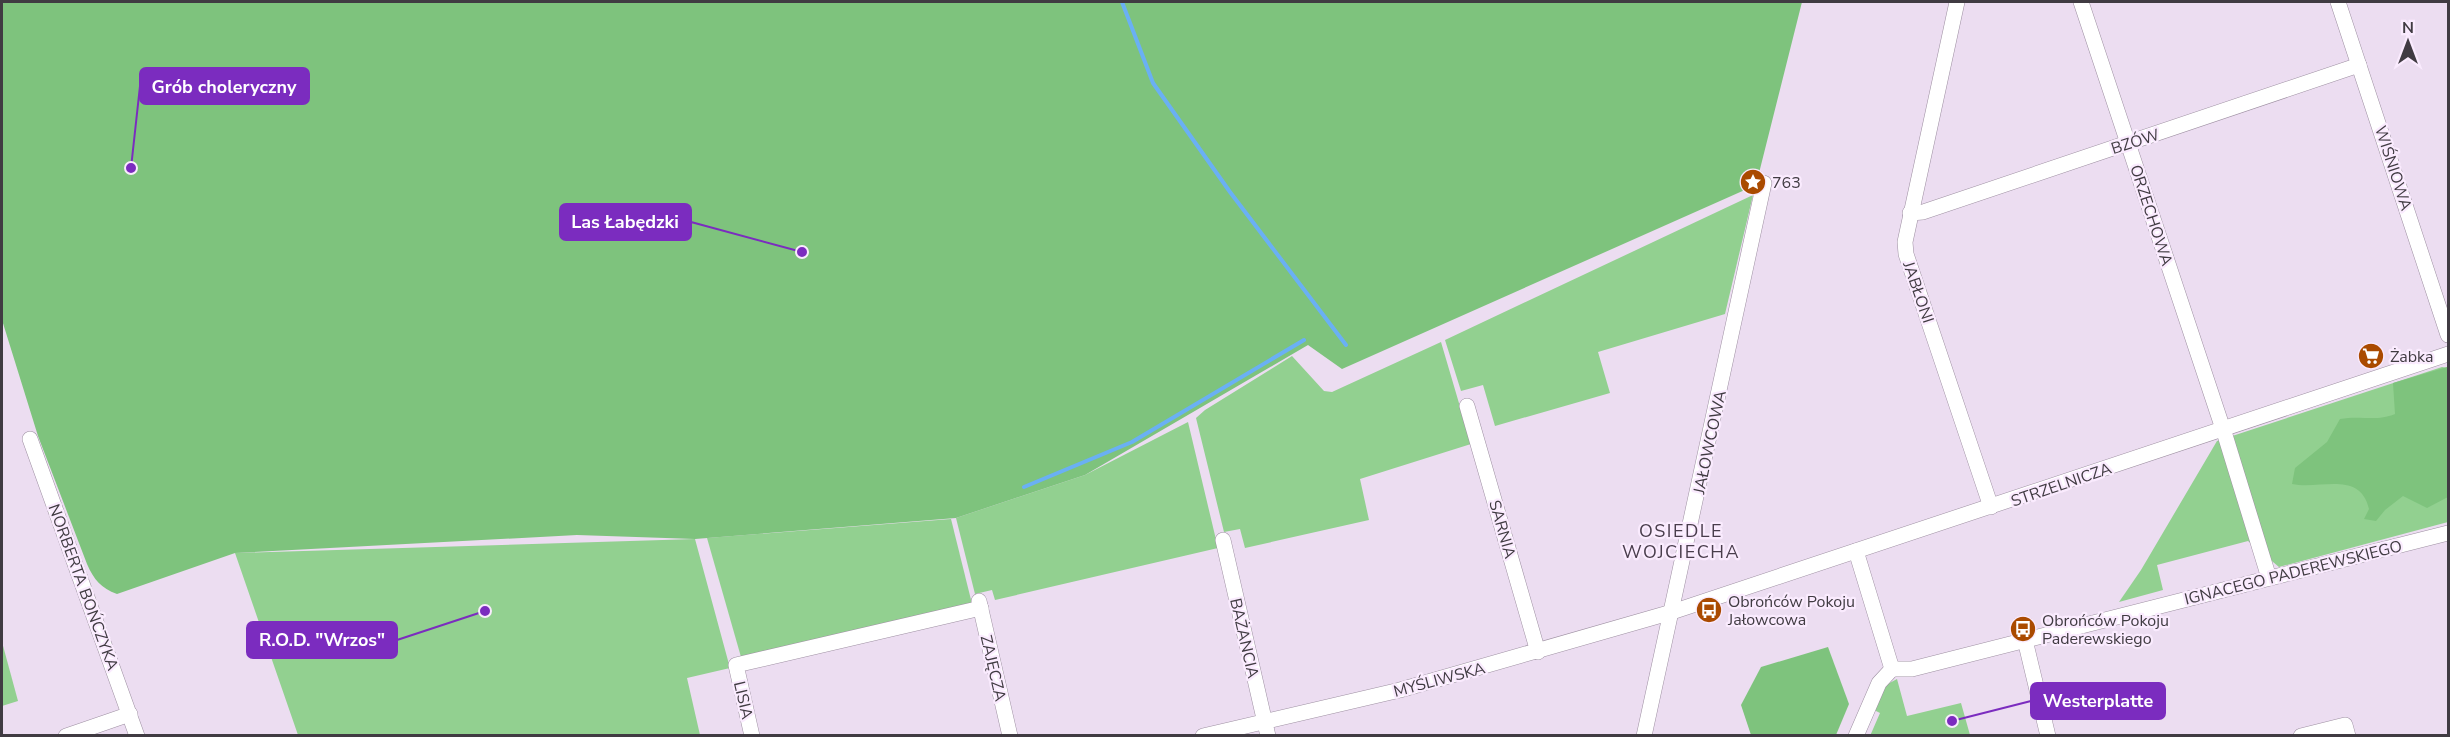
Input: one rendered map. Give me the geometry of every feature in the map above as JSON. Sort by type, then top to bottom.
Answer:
[{"type":"street","name":"JABŁONI","points":[[1957,2],[1905,242],[1906,254],[1991,507]]},
{"type":"street","name":"ORZECHOWA","points":[[2081,2],[2223,429],[2269,578]]},
{"type":"street","name":"WIŚNIOWA","points":[[2338,2],[2448,335]]},
{"type":"street","name":"BZÓW","points":[[1910,213],[2359,65]]},
{"type":"street","name":"JAŁOWCOWA","points":[[1644,735],[1764,183]]},
{"type":"street","name":"STRZELNICZA","points":[[1672,612],[2448,354]]},
{"type":"street","name":"SARNIA","points":[[1467,406],[1538,652]]},
{"type":"street","name":"NORBERTA BOŃCZYKA","points":[[30,439],[137,735]]},
{"type":"street","name":"IGNACEGO PADEREWSKIEGO","points":[[1892,669],[1912,669],[2448,533]]},
{"type":"street","name":"BAŻANCIA","points":[[1223,540],[1266,728]]},
{"type":"street","points":[[1856,551],[1892,669],[1879,683],[1856,735]]},
{"type":"street","name":"LISIA","points":[[752,735],[736,665],[980,604]]},
{"type":"street","name":"ZAJĘCZA","points":[[980,604],[1010,735]]},
{"type":"street","name":"MYŚLIWSKA","points":[[1203,735],[1266,728],[1672,612]]},
{"type":"street","points":[[2025,640],[2048,735]]},
{"type":"street","points":[[66,735],[130,714]]},
{"type":"street","points":[[2301,735],[2345,725],[2348,735]]},
{"type":"green space","points":[[2,2],[1802,2],[1756,185],[1342,369],[1308,345],[1085,475],[956,518],[695,539],[577,535],[235,553],[117,594],[99,583],[87,564],[38,436],[2,320]]},
{"type":"green space","points":[[1753,195],[1725,314],[1598,352],[1610,393],[1495,426],[1483,385],[1461,391],[1445,340]]},
{"type":"green space","points":[[1441,342],[1471,444],[1360,479],[1369,520],[1245,548],[1240,529],[1224,532],[1196,418],[1205,410],[1292,356],[1324,391],[1332,392]]},
{"type":"green space","points":[[2442,367],[2448,368],[2448,522],[2279,567],[2248,541],[2157,565],[2163,590],[2119,602],[2141,570],[2217,441]]},
{"type":"green space","points":[[2447,367],[2448,497],[2427,508],[2403,496],[2385,510],[2376,521],[2364,519],[2369,509],[2364,497],[2357,489],[2338,484],[2292,484],[2295,468],[2327,442],[2340,419],[2381,418],[2395,414],[2393,383]]},
{"type":"green space","points":[[1188,422],[1218,548],[995,600],[992,590],[975,594],[956,518],[1085,475]]},
{"type":"green space","points":[[951,519],[974,612],[743,664],[707,538]]},
{"type":"green space","points":[[695,539],[730,668],[687,678],[700,735],[298,735],[235,553]]},
{"type":"green space","points":[[2,642],[18,701],[2,706]]},
{"type":"green space","points":[[1828,647],[1849,704],[1836,735],[1751,735],[1741,705],[1761,667]]},
{"type":"green space","points":[[1897,679],[1907,716],[1961,703],[1970,735],[1870,736],[1880,713],[1874,710],[1884,686]]},
{"type":"waterway","points":[[1122,2],[1153,83],[1230,192],[1346,345]]},
{"type":"waterway","points":[[1024,487],[1132,442],[1304,340]]},
{"type":"place","name":"Grób choleryczny","points":[[131,168]]},
{"type":"place","name":"763","points":[[1753,182]]},
{"type":"place","name":"Las Łabędzki","points":[[802,252]]},
{"type":"place","name":"Żabka","points":[[2371,356]]},
{"type":"place","name":"Obrońców Pokoju Jałowcowa","points":[[1709,610]]},
{"type":"place","name":"R.O.D. \"Wrzos\"","points":[[485,611]]},
{"type":"place","name":"Obrońców Pokoju Paderewskiego","points":[[2023,629]]},
{"type":"place","name":"Westerplatte","points":[[1952,721]]},
{"type":"district","name":"OSIEDLE WOJCIECHA","points":[[1681,541]]}]
